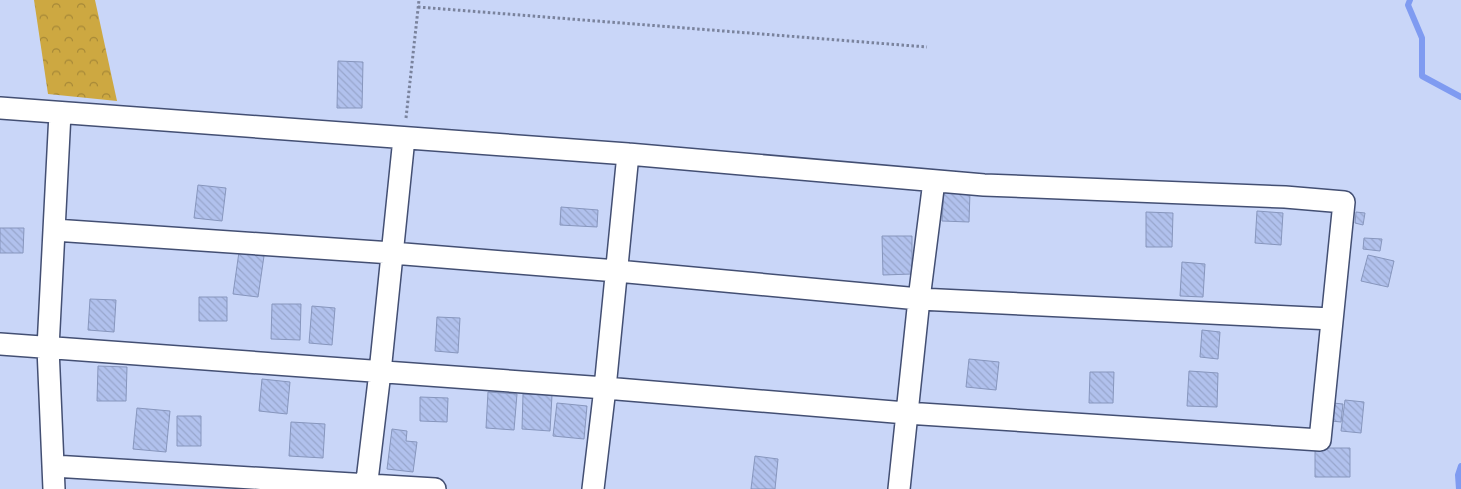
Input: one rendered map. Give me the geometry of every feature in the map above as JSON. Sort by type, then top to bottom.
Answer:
[{"type":"street","points":[[0,108],[628,154],[984,185],[1285,197],[1344,202],[1320,440],[906,413],[605,388],[0,344]]},
{"type":"street","points":[[54,489],[48,348],[60,113]]},
{"type":"street","points":[[366,486],[380,372],[404,138]]},
{"type":"street","points":[[593,489],[628,154]]},
{"type":"street","points":[[899,489],[906,413],[934,181]]},
{"type":"street","points":[[54,230],[392,253],[617,271],[919,299],[1332,319]]},
{"type":"street","points":[[53,466],[435,489]]},
{"type":"path","points":[[404,138],[419,0]]},
{"type":"path","points":[[418,7],[927,47]]},
{"type":"green space","points":[[34,0],[95,0],[117,101],[48,94]]},
{"type":"building","points":[[338,61],[363,62],[362,108],[337,108]]},
{"type":"building","points":[[198,185],[226,188],[222,221],[194,218]]},
{"type":"building","points":[[944,191],[970,192],[969,222],[942,221]]},
{"type":"building","points":[[561,207],[598,210],[597,227],[560,225]]},
{"type":"building","points":[[1257,211],[1283,213],[1281,245],[1255,243]]},
{"type":"building","points":[[1146,212],[1173,213],[1172,247],[1146,247]]},
{"type":"building","points":[[1356,212],[1365,213],[1363,225],[1355,223]]},
{"type":"building","points":[[0,228],[24,228],[23,253],[0,253]]},
{"type":"building","points":[[882,236],[912,236],[912,274],[883,275]]},
{"type":"building","points":[[1364,238],[1382,239],[1380,251],[1363,249]]},
{"type":"building","points":[[239,252],[264,256],[258,297],[233,294]]},
{"type":"building","points":[[1368,255],[1394,261],[1388,287],[1361,281]]},
{"type":"building","points":[[1182,262],[1205,264],[1203,297],[1180,296]]},
{"type":"building","points":[[199,297],[227,297],[227,321],[199,321]]},
{"type":"building","points":[[90,299],[116,300],[114,332],[88,330]]},
{"type":"building","points":[[272,304],[301,304],[300,340],[271,339]]},
{"type":"building","points":[[312,306],[335,308],[332,345],[309,343]]},
{"type":"building","points":[[437,317],[460,318],[458,353],[435,351]]},
{"type":"building","points":[[1202,330],[1220,332],[1218,359],[1200,357]]},
{"type":"building","points":[[969,359],[999,362],[996,390],[966,387]]},
{"type":"building","points":[[98,366],[127,367],[126,401],[97,401]]},
{"type":"building","points":[[1189,371],[1218,373],[1217,407],[1187,406]]},
{"type":"building","points":[[1090,372],[1114,372],[1113,403],[1089,403]]},
{"type":"building","points":[[262,379],[290,382],[287,414],[259,411]]},
{"type":"building","points":[[488,392],[517,394],[514,430],[486,428]]},
{"type":"building","points":[[523,394],[552,395],[550,431],[522,429]]},
{"type":"building","points":[[420,397],[448,398],[447,422],[420,421]]},
{"type":"building","points":[[1345,400],[1364,402],[1361,433],[1341,431]]},
{"type":"building","points":[[557,403],[587,406],[584,439],[553,436]]},
{"type":"building","points":[[1333,403],[1343,404],[1341,422],[1331,421]]},
{"type":"building","points":[[137,408],[170,411],[166,452],[133,449]]},
{"type":"building","points":[[177,416],[201,416],[201,446],[177,446]]},
{"type":"building","points":[[291,422],[325,424],[323,458],[289,456]]},
{"type":"building","points":[[392,429],[407,431],[406,441],[417,442],[413,472],[387,469]]},
{"type":"building","points":[[1315,448],[1350,448],[1350,477],[1315,477]]},
{"type":"building","points":[[755,456],[778,459],[775,489],[751,489]]},
{"type":"waterway","points":[[1410,0],[1408,5],[1422,38],[1422,76],[1461,97]]},
{"type":"waterway","points":[[1459,489],[1458,475],[1461,466]]}]
